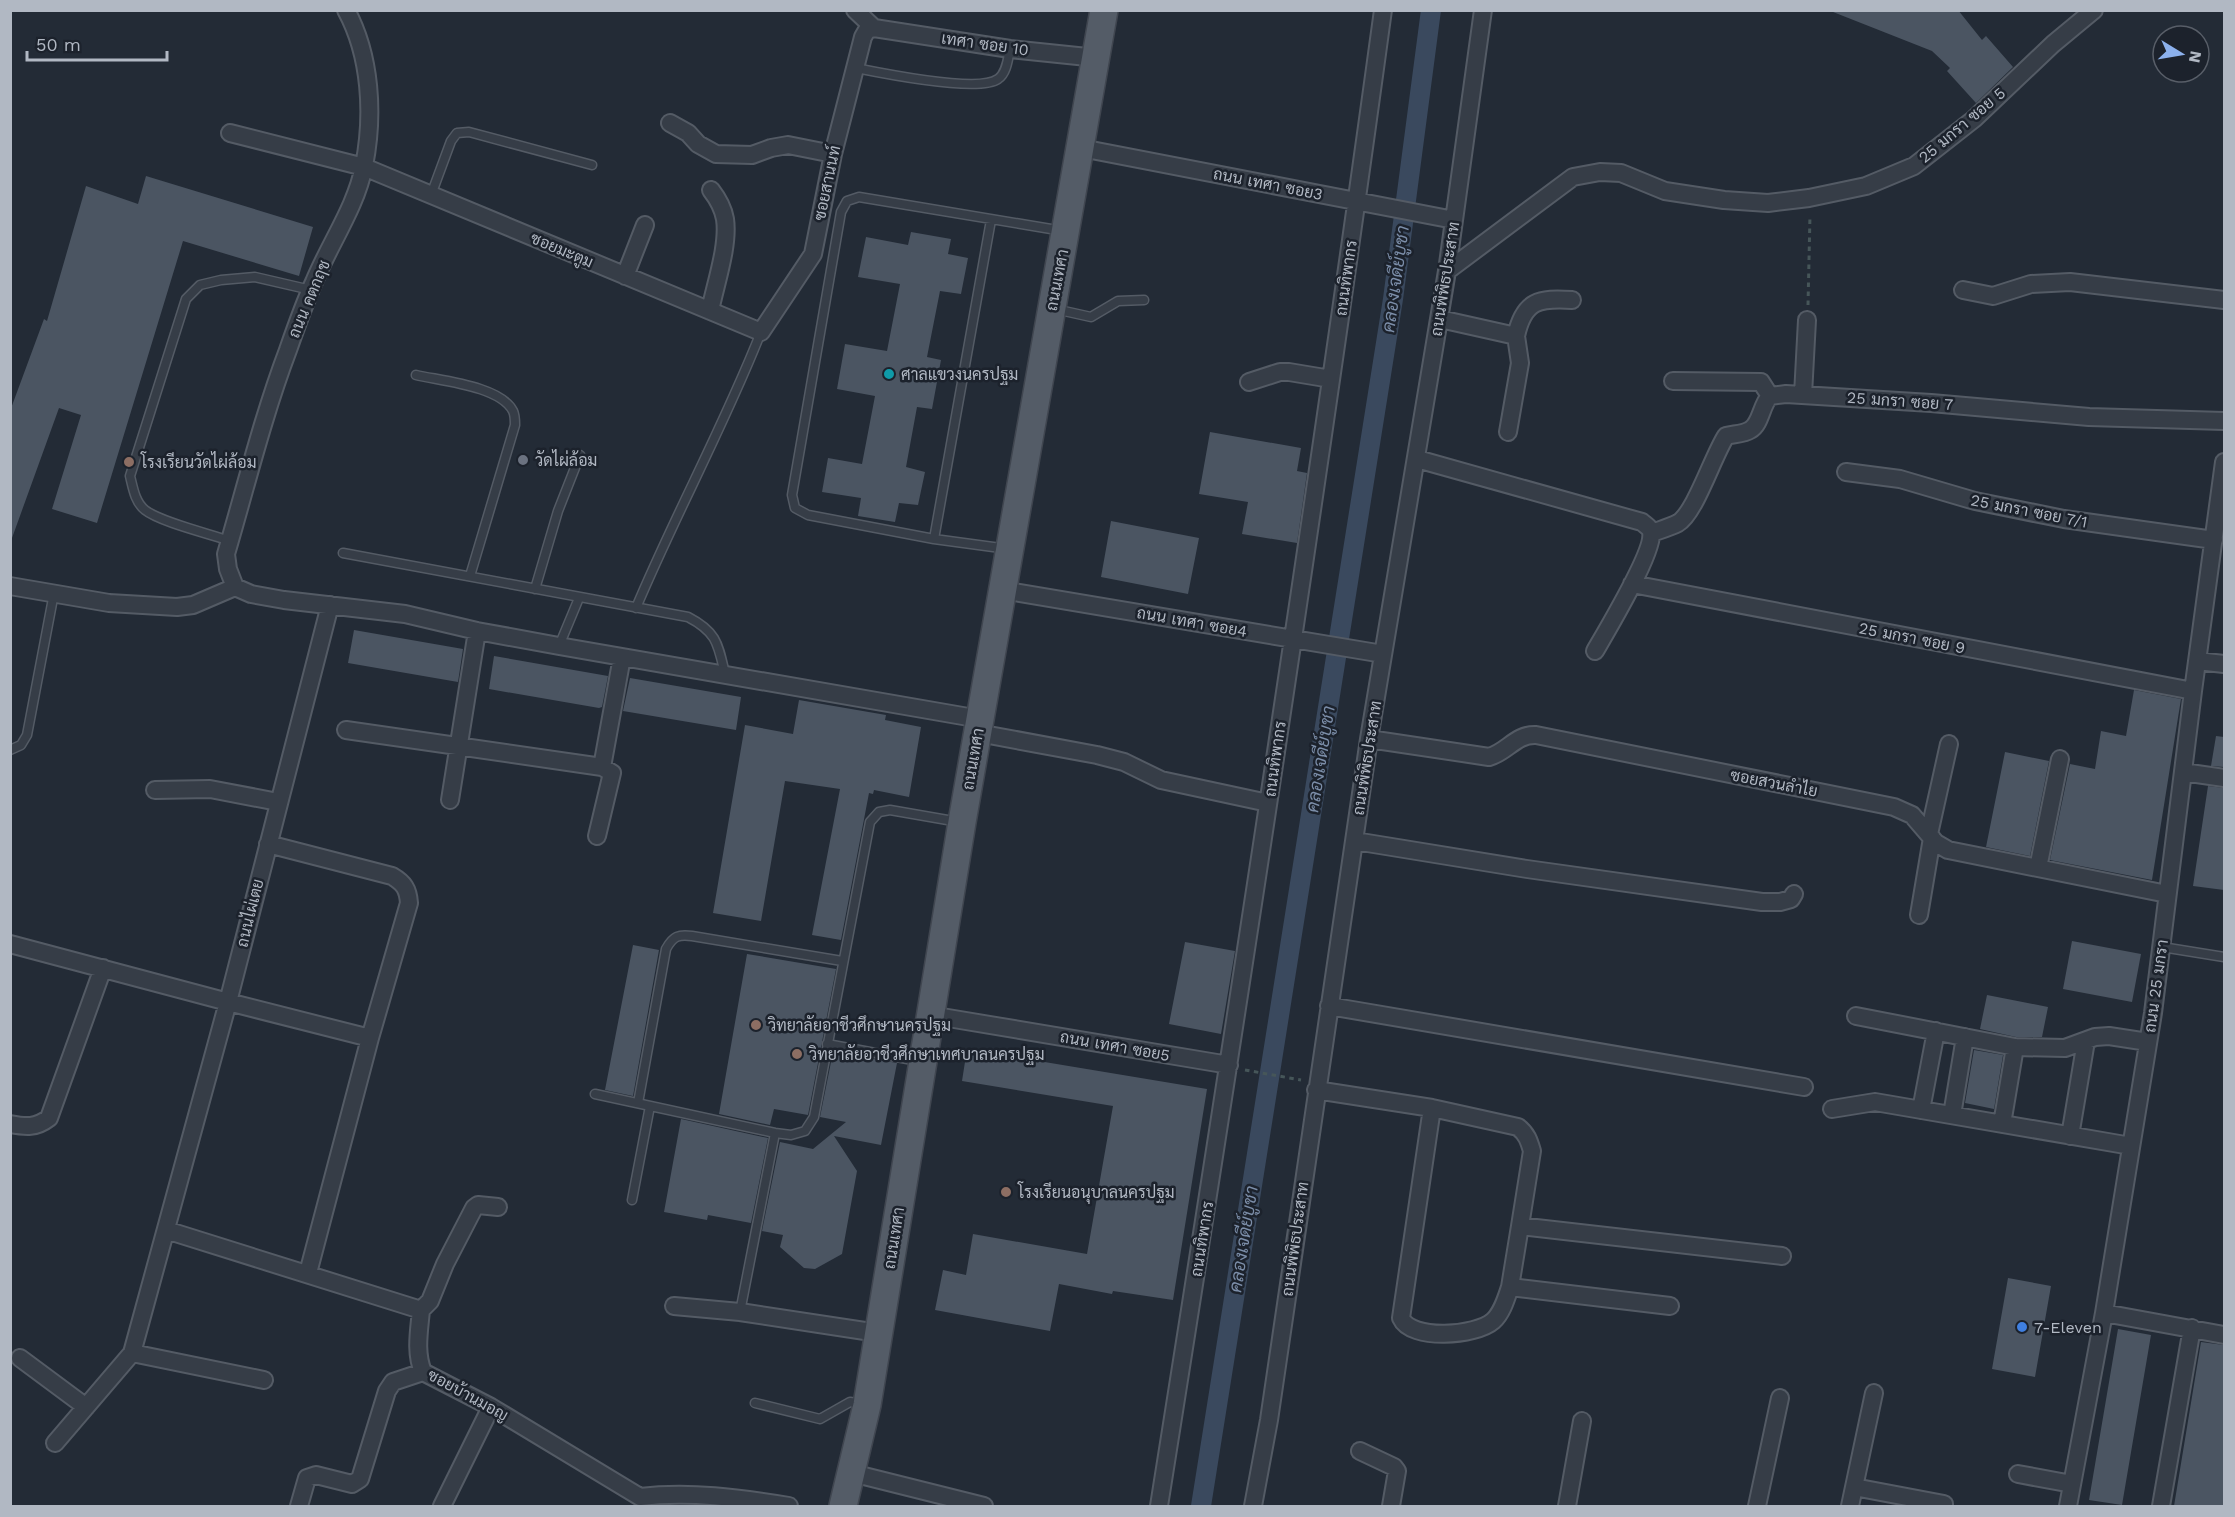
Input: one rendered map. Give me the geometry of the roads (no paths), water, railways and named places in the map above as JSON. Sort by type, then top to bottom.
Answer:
[{"type":"main road","name":"ถนนเทศา","points":[[843,1506],[867,1405],[962,822],[1104,10]]},
{"type":"street","name":"ถนน คตกฤช","points":[[235,587],[228,569],[226,554],[287,352],[311,290],[348,212],[364,167],[369,107],[366,65],[346,10]]},
{"type":"street","points":[[855,10],[874,28]]},
{"type":"street","name":"ถนนทิพากร","points":[[1159,1506],[1229,1065],[1293,639],[1383,10]]},
{"type":"street","name":"ถนนพิพิธประสาท","points":[[1252,1506],[1269,1420],[1316,1090],[1355,840],[1369,740],[1375,653],[1417,459],[1455,220],[1483,10]]},
{"type":"street","name":"25 มกรา ซอย 5","points":[[1447,270],[1574,177],[1600,172],[1621,173],[1665,191],[1724,200],[1767,203],[1809,198],[1866,186],[1914,166],[1974,119],[2053,44],[2094,10]]},
{"type":"street","name":"เทศา ซอย 10","points":[[874,28],[1010,49],[1097,58]]},
{"type":"street","name":"ซอยสานนท์","points":[[761,332],[813,254],[832,154],[863,38],[867,30],[874,28]]},
{"type":"street","points":[[670,123],[716,154],[752,155],[788,145],[832,154]]},
{"type":"street","name":"ซอยมะตูม","points":[[230,133],[364,167],[761,332]]},
{"type":"street","name":"ถนน เทศา ซอย3","points":[[1081,148],[1455,220]]},
{"type":"street","points":[[710,311],[724,243],[725,220],[721,203],[711,190]]},
{"type":"street","points":[[625,276],[645,225]]},
{"type":"street","points":[[1963,290],[1993,296],[2031,284],[2070,282],[2224,300]]},
{"type":"street","points":[[1508,432],[1520,363],[1516,336],[1520,320],[1530,306],[1546,299],[1572,300]]},
{"type":"street","points":[[1440,319],[1516,336]]},
{"type":"street","points":[[1803,395],[1807,320]]},
{"type":"street","points":[[1249,382],[1280,372],[1331,380]]},
{"type":"street","points":[[1652,533],[1680,522],[1692,508],[1715,453],[1726,436],[1748,432],[1756,427],[1764,402],[1770,396],[1761,382],[1673,381]]},
{"type":"street","name":"25 มกรา ซอย 7","points":[[1770,396],[1803,395],[1931,403],[2089,417],[2224,421]]},
{"type":"street","points":[[1417,459],[1642,522],[1649,527],[1652,533],[1650,542],[1632,584],[1595,651]]},
{"type":"street","name":"ถนน 25 มกรา","points":[[2068,1506],[2104,1313],[2148,1042],[2224,462]]},
{"type":"street","name":"25 มกรา ซอย 7/1","points":[[1845,472],[1900,479],[1975,501],[2064,519],[2214,540]]},
{"type":"street","name":"25 มกรา ซอย 9","points":[[1632,584],[2193,692]]},
{"type":"street","points":[[10,586],[109,603],[177,607],[193,604],[235,587],[251,594],[284,600],[405,614],[477,631],[724,674],[979,726],[1124,762],[1161,780],[1268,803]]},
{"type":"street","name":"ถนน เทศา ซอย4","points":[[1002,590],[1375,653]]},
{"type":"street","name":"ถนนไผ่เตย","points":[[132,1353],[228,1002],[330,605]]},
{"type":"street","points":[[450,800],[477,631]]},
{"type":"street","points":[[602,767],[622,657]]},
{"type":"street","points":[[2197,661],[2224,664]]},
{"type":"street","points":[[346,730],[602,767],[612,773],[597,836]]},
{"type":"street","name":"ซอยสวนลำไย","points":[[1369,740],[1489,757],[1500,753],[1522,736],[1536,735],[1894,807],[1912,814],[1936,843],[1948,850],[2167,894]]},
{"type":"street","points":[[1919,915],[1931,836],[1949,744]]},
{"type":"street","points":[[2038,868],[2060,759]]},
{"type":"street","points":[[2183,772],[2224,778]]},
{"type":"street","points":[[156,790],[210,789],[278,802]]},
{"type":"street","points":[[1355,840],[1527,869],[1752,901],[1780,902],[1791,899],[1794,894]]},
{"type":"street","points":[[268,844],[392,876],[403,882],[408,891],[409,903],[370,1038],[308,1273]]},
{"type":"street","points":[[10,944],[370,1038]]},
{"type":"street","points":[[10,1124],[24,1127],[39,1126],[48,1118],[103,968]]},
{"type":"street","points":[[1329,1006],[1804,1087]]},
{"type":"street","name":"ถนน เทศา ซอย5","points":[[930,1015],[1229,1065]]},
{"type":"street","points":[[1856,1016],[2015,1047],[2065,1048],[2095,1037],[2109,1036],[2148,1042]]},
{"type":"street","points":[[1921,1110],[1936,1031]]},
{"type":"street","points":[[1952,1115],[1965,1037]]},
{"type":"street","points":[[2070,1136],[2086,1041]]},
{"type":"street","points":[[2001,1124],[2015,1047]]},
{"type":"street","points":[[1316,1090],[1431,1108],[1508,1124],[1524,1132],[1529,1140],[1532,1151],[1510,1287],[1503,1306],[1494,1321],[1480,1329],[1450,1334],[1428,1333],[1409,1328],[1403,1324],[1401,1318],[1431,1108]]},
{"type":"street","points":[[1832,1109],[1875,1102],[2131,1146]]},
{"type":"street","points":[[166,1230],[421,1310],[430,1301],[445,1264],[474,1208],[478,1204],[498,1207]]},
{"type":"street","points":[[1520,1226],[1782,1256]]},
{"type":"street","points":[[1510,1287],[1670,1306]]},
{"type":"street","points":[[674,1306],[740,1312],[878,1333]]},
{"type":"street","name":"ซอยบ้านมอญ","points":[[421,1310],[417,1342],[418,1361],[423,1372],[491,1407],[638,1502]]},
{"type":"street","points":[[2104,1313],[2224,1335]]},
{"type":"street","points":[[2161,1506],[2192,1328]]},
{"type":"street","points":[[55,1443],[132,1353],[264,1380]]},
{"type":"street","points":[[20,1358],[86,1407]]},
{"type":"street","points":[[299,1506],[307,1478],[316,1475],[352,1484],[360,1479],[387,1391],[393,1382],[423,1372]]},
{"type":"street","points":[[1850,1506],[1874,1393]]},
{"type":"street","points":[[1757,1506],[1780,1398]]},
{"type":"street","points":[[442,1506],[491,1407]]},
{"type":"street","points":[[1568,1506],[1582,1421]]},
{"type":"street","points":[[1360,1451],[1394,1467],[1397,1471],[1391,1506]]},
{"type":"street","points":[[852,1473],[984,1506]]},
{"type":"street","points":[[2018,1474],[2072,1484]]},
{"type":"street","points":[[1854,1487],[1944,1504]]},
{"type":"street","points":[[638,1502],[683,1494],[730,1496],[789,1506]]},
{"type":"lane","points":[[856,68],[895,76],[981,84],[999,79],[1005,69],[1010,49]]},
{"type":"lane","points":[[431,195],[451,141],[457,133],[469,132],[592,165]]},
{"type":"lane","points":[[1011,549],[934,539],[808,515],[795,508],[792,495],[841,212],[847,201],[859,197],[1066,232]]},
{"type":"lane","points":[[934,539],[991,220]]},
{"type":"lane","points":[[230,541],[172,522],[145,510],[135,495],[130,476],[186,299],[200,285],[221,280],[255,277],[311,290]]},
{"type":"lane","points":[[1051,308],[1091,317],[1118,301],[1144,300]]},
{"type":"lane","points":[[636,608],[657,557],[743,378],[761,332]]},
{"type":"lane","points":[[416,375],[489,392],[505,401],[513,412],[515,425],[470,576]]},
{"type":"lane","points":[[535,589],[558,511],[580,455]]},
{"type":"lane","points":[[343,553],[688,617],[701,624],[718,642],[724,674]]},
{"type":"lane","points":[[10,750],[21,746],[27,735],[55,592]]},
{"type":"lane","points":[[559,646],[579,598]]},
{"type":"lane","points":[[595,1094],[775,1133],[790,1135],[805,1131],[814,1117],[870,822],[879,812],[890,810],[962,822]]},
{"type":"lane","points":[[638,1103],[666,949],[671,940],[680,934],[842,961]]},
{"type":"lane","points":[[2162,947],[2224,957]]},
{"type":"lane","points":[[827,1044],[923,1062]]},
{"type":"lane","points":[[632,1200],[650,1106]]},
{"type":"lane","points":[[740,1312],[775,1133]]},
{"type":"lane","points":[[755,1404],[820,1419],[850,1402],[867,1405]]},
{"type":"waterway","name":"คลองเจดีย์บูชา","points":[[1201,1506],[1393,299],[1431,10]]},
{"type":"place","name":"ศาลแขวงนครปฐม","points":[[889,374]]},
{"type":"place","name":"วัดไผ่ล้อม","points":[[523,460]]},
{"type":"place","name":"โรงเรียนวัดไผ่ล้อม","points":[[129,462]]},
{"type":"place","name":"วิทยาลัยอาชีวศึกษานครปฐม","points":[[756,1025]]},
{"type":"place","name":"วิทยาลัยอาชีวศึกษาเทศบาลนครปฐม","points":[[797,1054]]},
{"type":"place","name":"โรงเรียนอนุบาลนครปฐม","points":[[1006,1192]]},
{"type":"place","name":"7-Eleven","points":[[2022,1327]]}]
